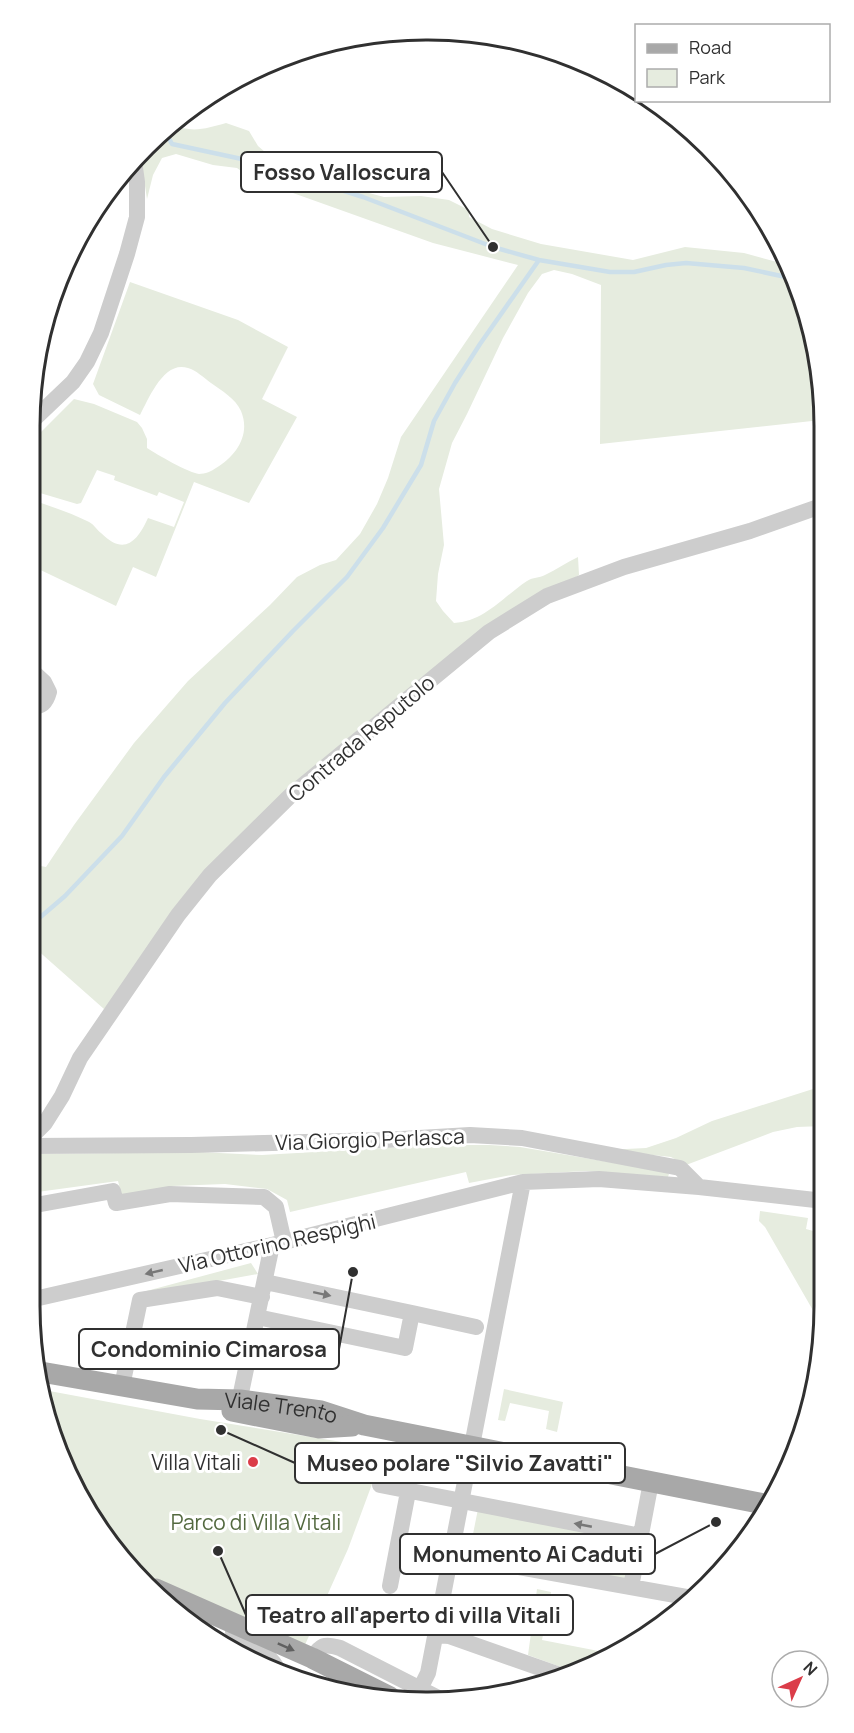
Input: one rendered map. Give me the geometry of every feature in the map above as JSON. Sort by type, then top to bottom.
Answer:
[{"type":"main road","name":"Viale Trento","points":[[47,1373],[239,1406],[319,1428],[364,1425],[759,1503]]},
{"type":"main road","points":[[170,1595],[312,1658],[373,1688]]},
{"type":"street","points":[[41,413],[73,382],[87,362],[101,333],[137,217],[136,172]]},
{"type":"street","name":"Contrada Reputolo","points":[[40,1128],[62,1096],[80,1058],[178,915],[210,875],[290,796],[489,632],[546,596],[624,567],[750,531],[814,508]]},
{"type":"street","points":[[40,678],[49,692],[47,700],[40,706]]},
{"type":"street","name":"Via Giorgio Perlasca","points":[[40,1146],[190,1145],[385,1140],[470,1135],[522,1138],[680,1168],[699,1187]]},
{"type":"street","name":"Via Ottorino Respighi","points":[[40,1298],[278,1244],[523,1182],[599,1179],[814,1199]]},
{"type":"street","points":[[420,1689],[428,1673],[523,1182]]},
{"type":"street","points":[[40,1204],[113,1191],[116,1203],[170,1194],[264,1197],[276,1207],[278,1244],[263,1289],[239,1406]]},
{"type":"street","points":[[122,1386],[140,1300],[217,1288],[263,1289],[412,1313],[476,1327]]},
{"type":"street","points":[[257,1317],[405,1348],[412,1313]]},
{"type":"street","points":[[383,1466],[380,1485],[641,1536]]},
{"type":"street","points":[[631,1587],[651,1482]]},
{"type":"street","points":[[390,1586],[408,1492]]},
{"type":"street","points":[[451,1555],[683,1596]]},
{"type":"street","points":[[233,1623],[233,1632],[239,1643],[262,1651],[271,1660]]},
{"type":"street","points":[[435,1635],[449,1636],[551,1672]]},
{"type":"street","points":[[312,1658],[318,1648],[331,1645],[426,1692]]},
{"type":"green space","points":[[226,123],[249,131],[258,146],[272,158],[324,181],[384,197],[421,196],[449,200],[469,210],[469,217],[492,229],[541,244],[633,260],[685,247],[744,253],[777,262],[793,303],[806,352],[814,421],[600,444],[601,285],[554,270],[542,274],[528,293],[503,338],[452,443],[439,489],[444,545],[438,574],[436,601],[454,623],[465,622],[484,613],[529,580],[545,575],[578,557],[579,575],[309,771],[104,1009],[40,952],[40,866],[46,867],[134,743],[188,681],[297,577],[320,565],[336,560],[360,534],[388,478],[401,437],[518,265],[433,243],[293,193],[261,186],[237,168],[213,165],[176,154],[162,158],[153,175],[147,199],[142,166],[182,128],[206,128]]},
{"type":"green space","points":[[130,282],[238,320],[288,347],[262,399],[297,417],[249,503],[194,482],[156,577],[133,567],[116,606],[40,570],[40,503],[89,522],[109,540],[123,545],[139,534],[148,518],[174,527],[184,502],[159,492],[157,496],[114,480],[115,476],[97,470],[81,503],[77,504],[40,493],[40,433],[74,399],[94,404],[137,422],[147,439],[147,448],[181,467],[201,474],[213,470],[235,451],[243,436],[244,420],[236,403],[228,395],[188,368],[179,367],[165,375],[158,382],[140,415],[99,395],[93,384]]},
{"type":"green space","points":[[813,1089],[814,1126],[773,1132],[686,1165],[671,1157],[606,1150],[646,1148],[676,1138],[712,1121]]},
{"type":"green space","points":[[438,1145],[489,1145],[520,1147],[669,1174],[668,1177],[586,1171],[512,1175],[469,1183],[466,1172],[290,1212],[287,1200],[267,1189],[225,1184],[172,1186],[122,1197],[118,1181],[40,1192],[40,1154],[198,1152],[262,1155]]},
{"type":"green space","points":[[760,1211],[808,1218],[806,1229],[814,1231],[814,1312],[765,1227],[759,1221]]},
{"type":"green space","points":[[251,1263],[258,1274],[142,1295],[139,1293]]},
{"type":"green space","points":[[504,1389],[563,1402],[557,1432],[546,1429],[549,1411],[510,1403],[505,1421],[498,1420]]},
{"type":"green space","name":"Parco di Villa Vitali","points":[[50,1391],[200,1419],[385,1449],[348,1549],[304,1647],[152,1577],[136,1561],[106,1521],[80,1477],[61,1430]]},
{"type":"green space","points":[[478,1509],[637,1540],[630,1580],[470,1549]]},
{"type":"green space","points":[[537,1589],[551,1592],[542,1640],[601,1651],[563,1668],[528,1655]]},
{"type":"green space","points":[[461,1600],[527,1613],[527,1617],[471,1606],[466,1637],[456,1631]]},
{"type":"waterway","points":[[169,139],[172,144],[251,161],[363,197],[493,247],[539,260],[610,272],[634,272],[686,263],[744,268],[783,276]]},
{"type":"waterway","points":[[40,917],[65,896],[122,836],[164,777],[225,703],[347,577],[383,528],[421,465],[434,421],[455,383],[539,260]]},
{"type":"place","name":"Fosso Valloscura","points":[[493,247]]},
{"type":"place","name":"Condominio Cimarosa","points":[[353,1272]]},
{"type":"place","name":"Museo polare \"Silvio Zavatti\"","points":[[221,1430]]},
{"type":"place","name":"Villa Vitali","points":[[253,1462]]},
{"type":"place","name":"Monumento Ai Caduti","points":[[716,1522]]},
{"type":"place","name":"Teatro all'aperto di villa Vitali","points":[[218,1551]]}]
